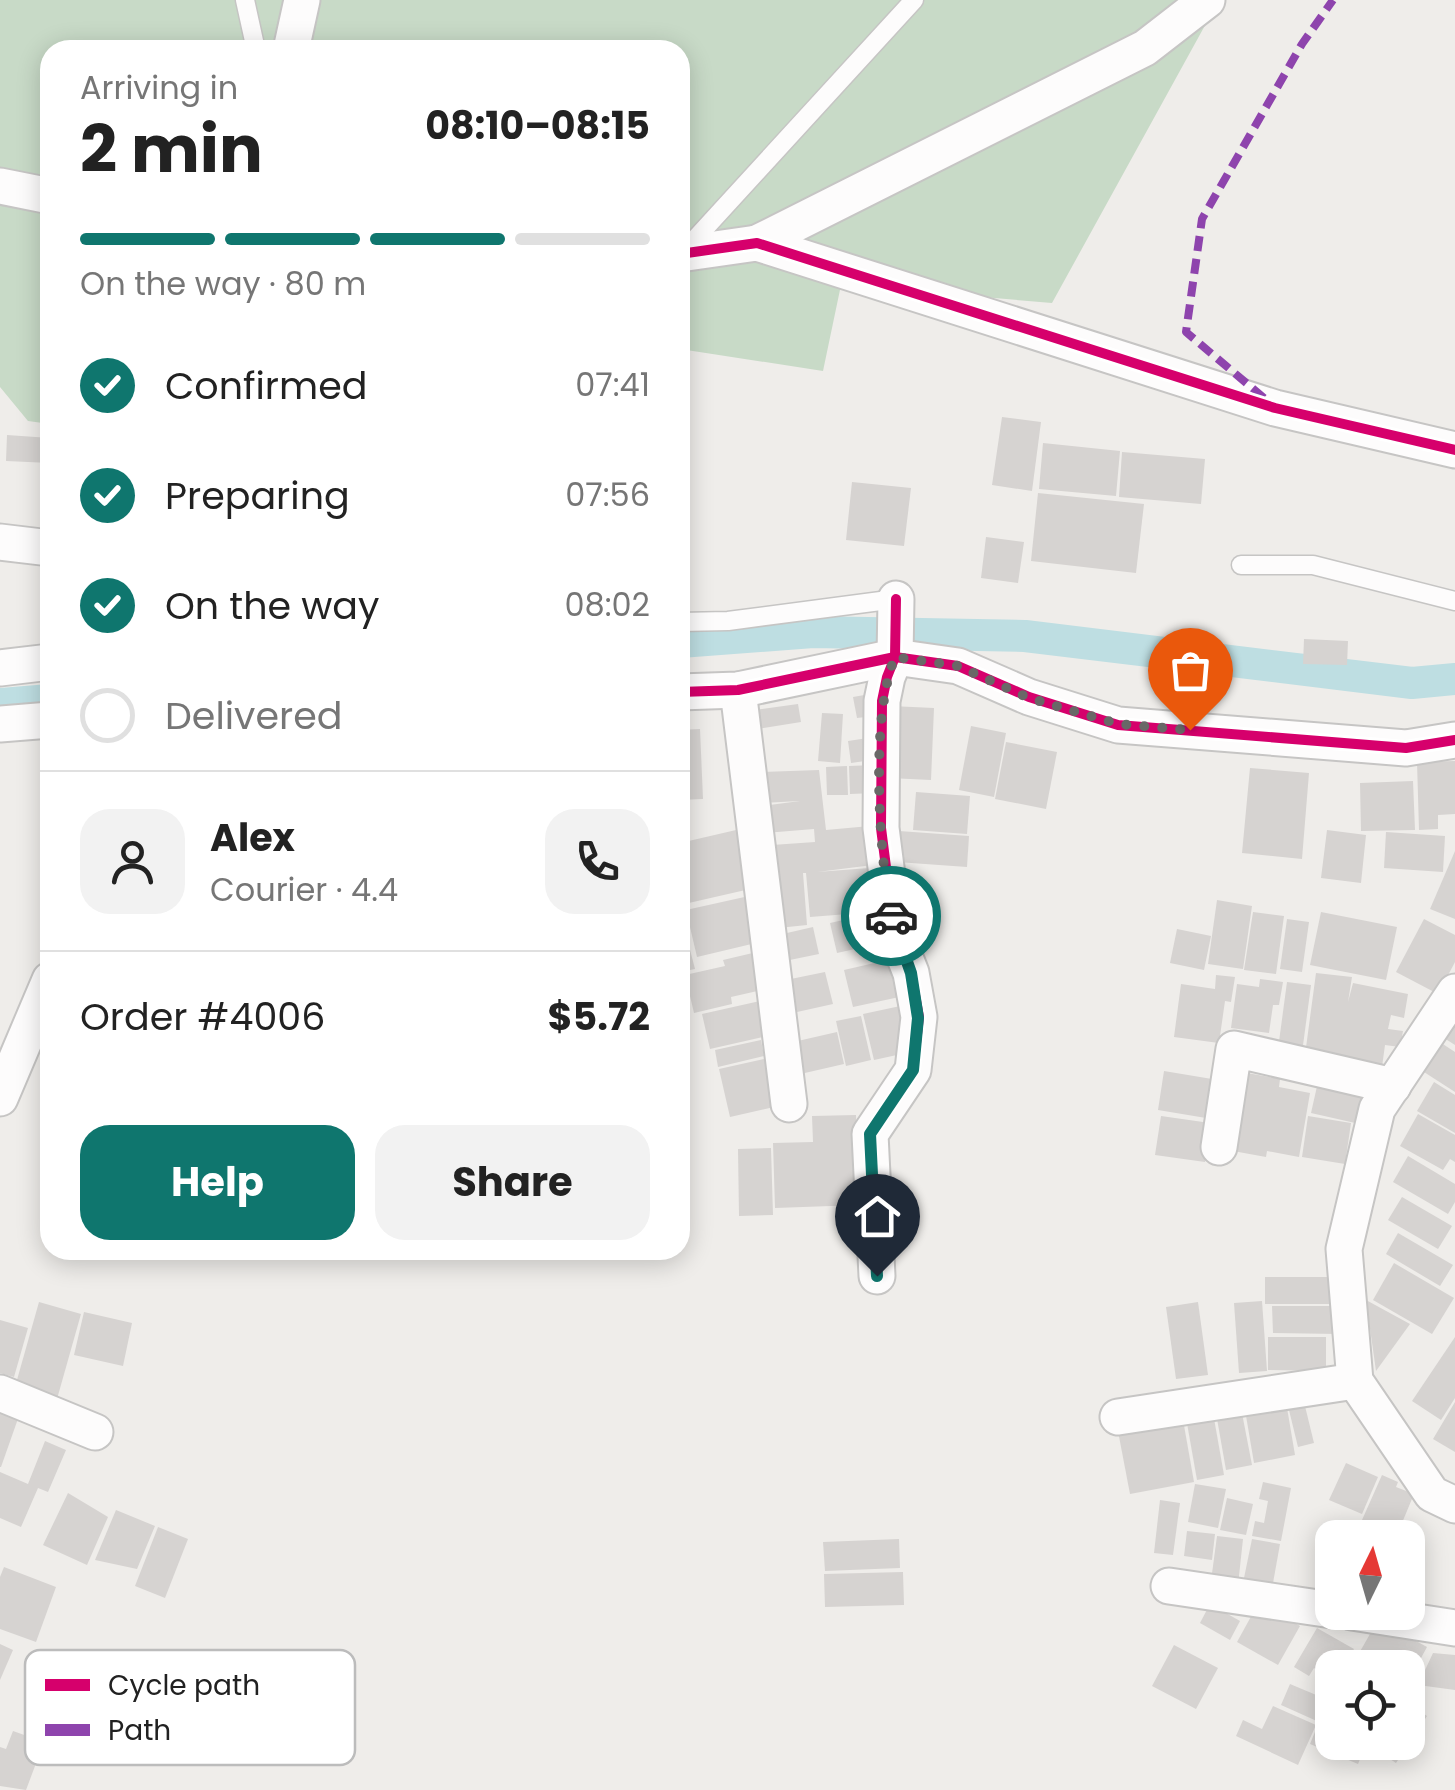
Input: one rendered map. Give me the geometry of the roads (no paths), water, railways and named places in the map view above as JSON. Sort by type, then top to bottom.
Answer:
[{"type":"street","points":[[293,40],[302,0]]},
{"type":"street","points":[[690,253],[757,243],[1145,48],[1207,0]]},
{"type":"street","points":[[0,186],[40,194]]},
{"type":"street","points":[[757,243],[1275,408],[1455,450]]},
{"type":"street","points":[[0,542],[40,547]]},
{"type":"street","points":[[877,1276],[870,1134],[913,1070],[918,1018],[911,973],[894,930],[886,889],[881,828],[882,701],[895,657],[896,599]]},
{"type":"street","points":[[690,692],[738,690],[895,657],[958,666],[1029,698],[1118,724],[1406,748],[1455,740]]},
{"type":"street","points":[[0,668],[40,663]]},
{"type":"street","points":[[738,690],[789,1104]]},
{"type":"street","points":[[0,724],[40,721]]},
{"type":"street","points":[[1453,1501],[1432,1494],[1355,1381],[1344,1248],[1377,1110],[1455,992]]},
{"type":"street","points":[[0,1098],[40,1004]]},
{"type":"street","points":[[1218,1148],[1234,1049],[1392,1086]]},
{"type":"street","points":[[1118,1417],[1355,1381]]},
{"type":"street","points":[[0,1393],[96,1432]]},
{"type":"street","points":[[1169,1586],[1315,1607]]},
{"type":"street","points":[[1425,1623],[1455,1628]]},
{"type":"lane","points":[[246,0],[254,40]]},
{"type":"lane","points":[[690,244],[906,2]]},
{"type":"lane","points":[[1241,566],[1314,565],[1455,601]]},
{"type":"lane","points":[[690,622],[728,621],[896,599]]},
{"type":"waterway","points":[[690,641],[813,632],[1025,636],[1412,683],[1455,679]]},
{"type":"waterway","points":[[0,704],[40,701]]}]
